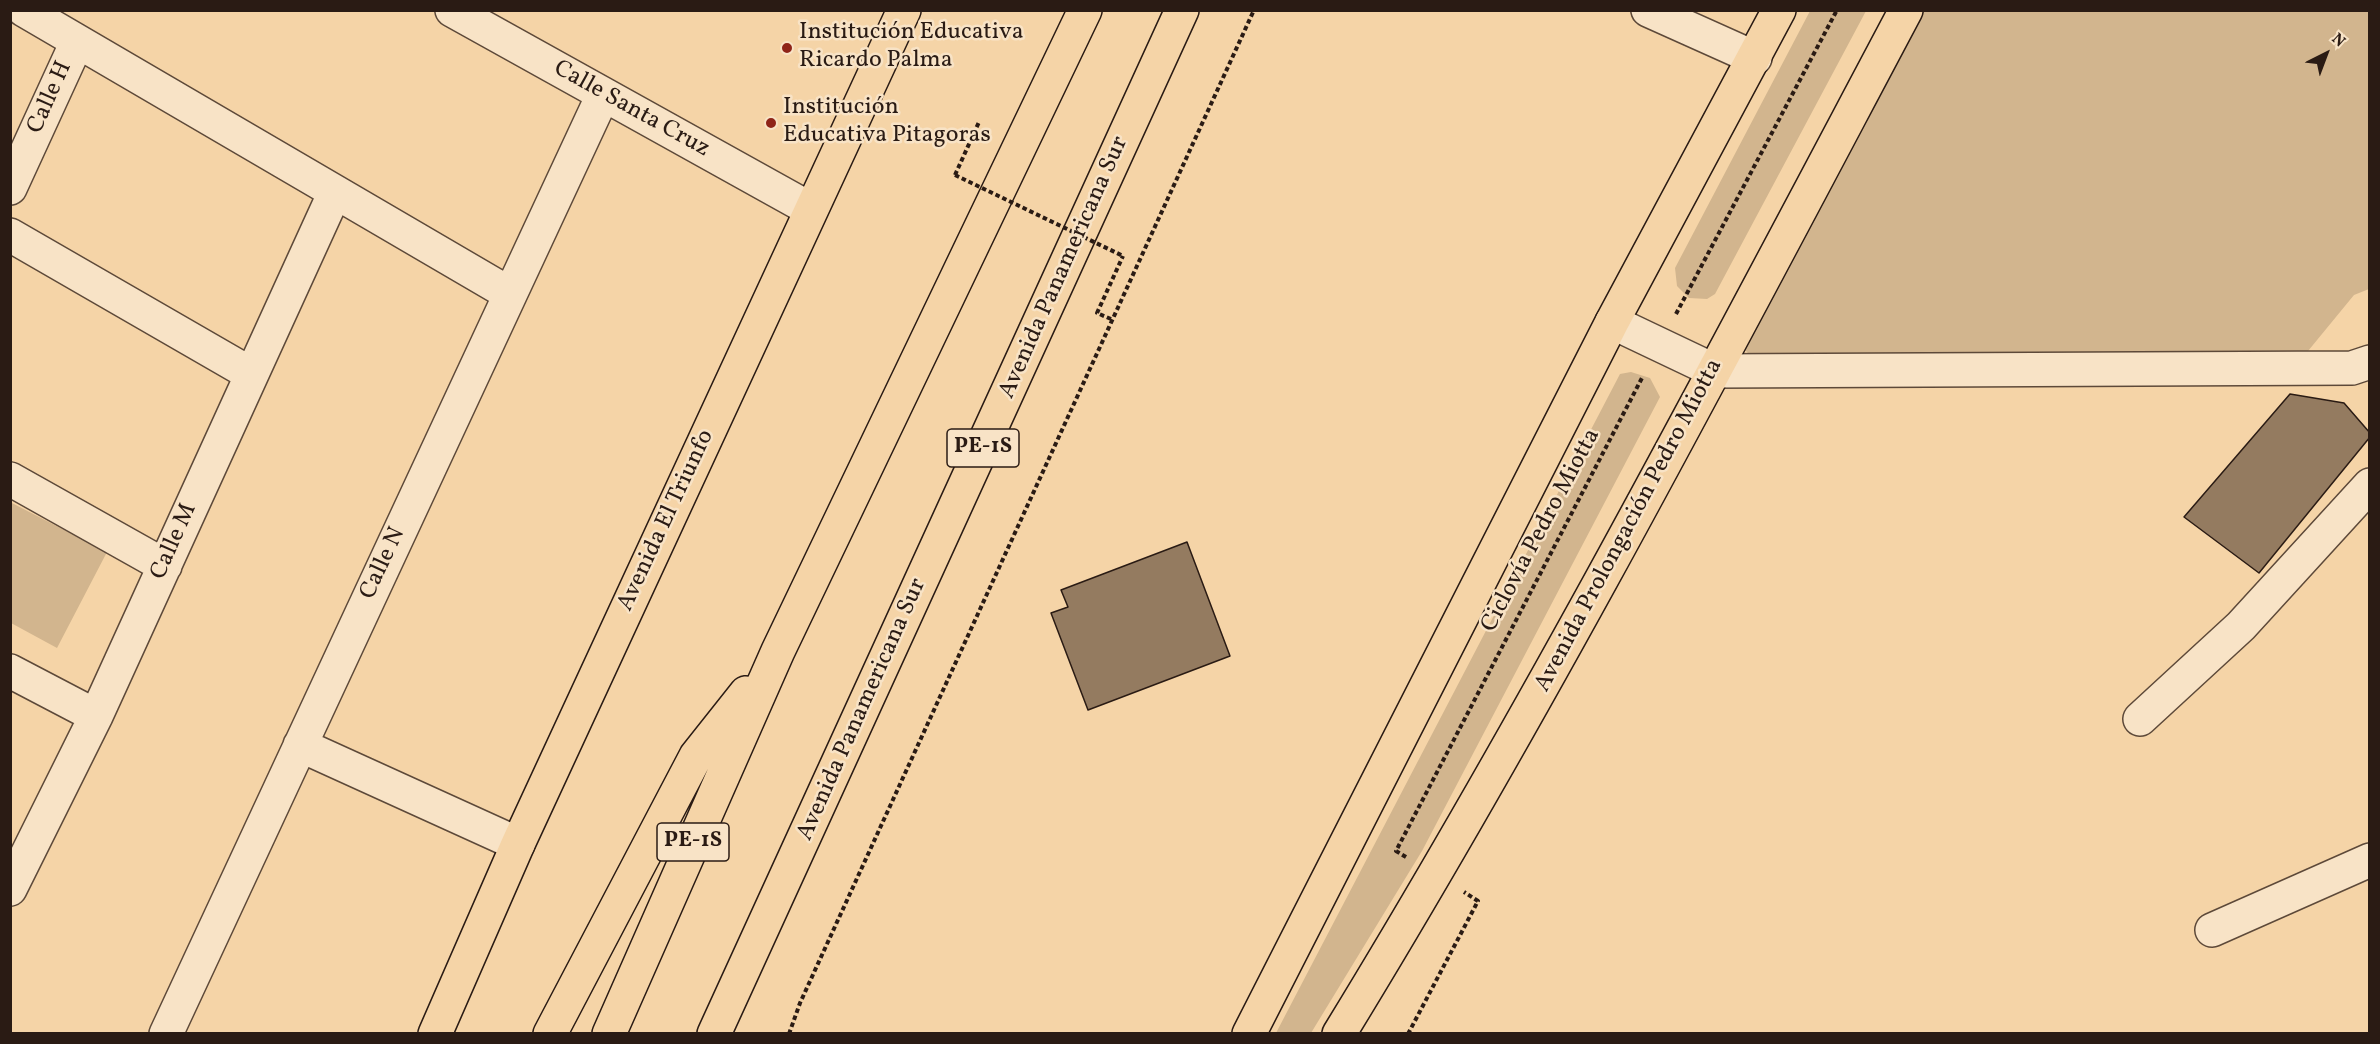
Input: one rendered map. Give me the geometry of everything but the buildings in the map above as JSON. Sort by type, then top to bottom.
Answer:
[{"type":"main road","name":"PE-1S","points":[[609,1034],[778,651],[1085,10]]},
{"type":"main road","name":"Avenida Panamericana Sur","points":[[783,885],[1182,10]]},
{"type":"main road","points":[[1249,1034],[1612,322],[1779,10]]},
{"type":"main road","name":"Avenida Prolongación Pedro Miotta","points":[[1340,1034],[1437,875],[1558,662],[1906,10]]},
{"type":"main road","name":"Avenida El Triunfo","points":[[435,1034],[518,844],[903,11]]},
{"type":"main road","points":[[550,1034],[696,756],[778,651]]},
{"type":"main road","name":"PE-1S","points":[[714,1034],[783,885]]},
{"type":"main road","points":[[734,1034],[783,885]]},
{"type":"street","points":[[24,10],[510,294]]},
{"type":"street","name":"Calle Santa Cruz","points":[[452,10],[810,209]]},
{"type":"street","points":[[1648,10],[1755,58]]},
{"type":"street","name":"Calle H","points":[[10,188],[77,42]]},
{"type":"street","name":"Calle N","points":[[166,1034],[603,95]]},
{"type":"street","name":"Calle M","points":[[10,889],[96,716],[336,192]]},
{"type":"street","points":[[10,236],[251,374]]},
{"type":"street","points":[[1612,322],[1715,371],[2364,374]]},
{"type":"street","points":[[10,479],[165,566]]},
{"type":"street","points":[[2140,719],[2241,627],[2370,485]]},
{"type":"street","points":[[10,671],[96,716]]},
{"type":"street","points":[[300,745],[518,844]]},
{"type":"street","points":[[2212,930],[2370,860]]},
{"type":"path","points":[[789,1034],[800,1003],[1254,10]]},
{"type":"path","name":"Ciclovía Pedro Miotta","points":[[1408,1034],[1478,901],[1395,851],[1837,10]]},
{"type":"path","points":[[979,122],[955,175],[1123,256],[1097,313],[1111,319]]},
{"type":"shaded area","points":[[1810,11],[1866,11],[1715,294],[1707,299],[1689,298],[1677,286],[1675,268]]},
{"type":"shaded area","points":[[1916,11],[2369,11],[2369,289],[2354,295],[2299,362],[1754,359],[1741,346]]},
{"type":"shaded area","points":[[1631,372],[1650,378],[1660,397],[1422,851],[1311,1033],[1276,1033],[1620,374]]},
{"type":"shaded area","points":[[10,502],[107,552],[57,648],[11,623]]},
{"type":"place","name":"Institución Educativa Ricardo Palma","points":[[787,48]]},
{"type":"place","name":"Institución Educativa Pitagoras","points":[[771,123]]}]
